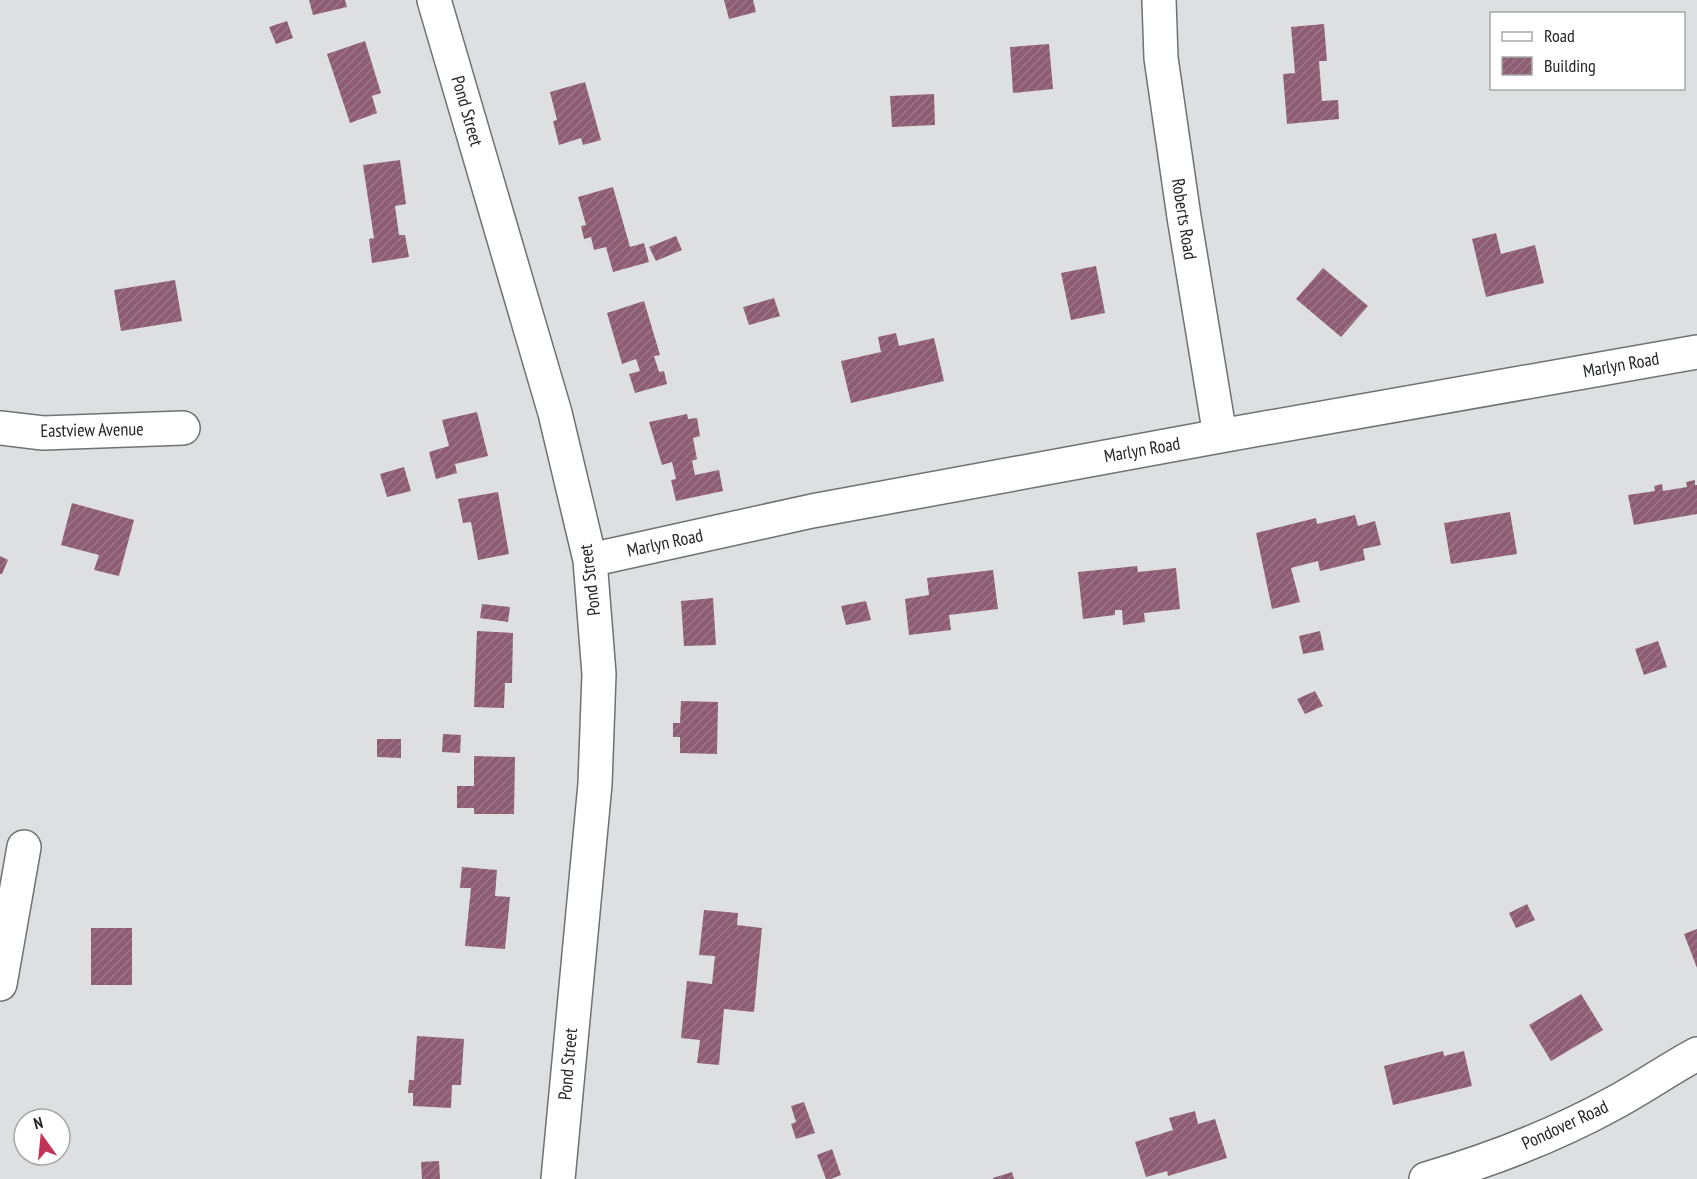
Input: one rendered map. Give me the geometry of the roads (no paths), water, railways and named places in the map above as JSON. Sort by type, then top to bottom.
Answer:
[{"type":"street","name":"Pond Street","points":[[435,0],[555,413],[590,560],[598,674],[596,773],[558,1179]]},
{"type":"street","name":"Roberts Road","points":[[1159,0],[1161,58],[1180,195],[1220,436]]},
{"type":"street","name":"Marlyn Road","points":[[590,560],[812,511],[1697,352]]},
{"type":"street","name":"Eastview Avenue","points":[[0,428],[43,433],[183,428]]},
{"type":"street","points":[[0,984],[24,847]]},
{"type":"street","name":"Pondover Road","points":[[1426,1179],[1474,1165],[1552,1134],[1614,1103],[1697,1054]]}]
